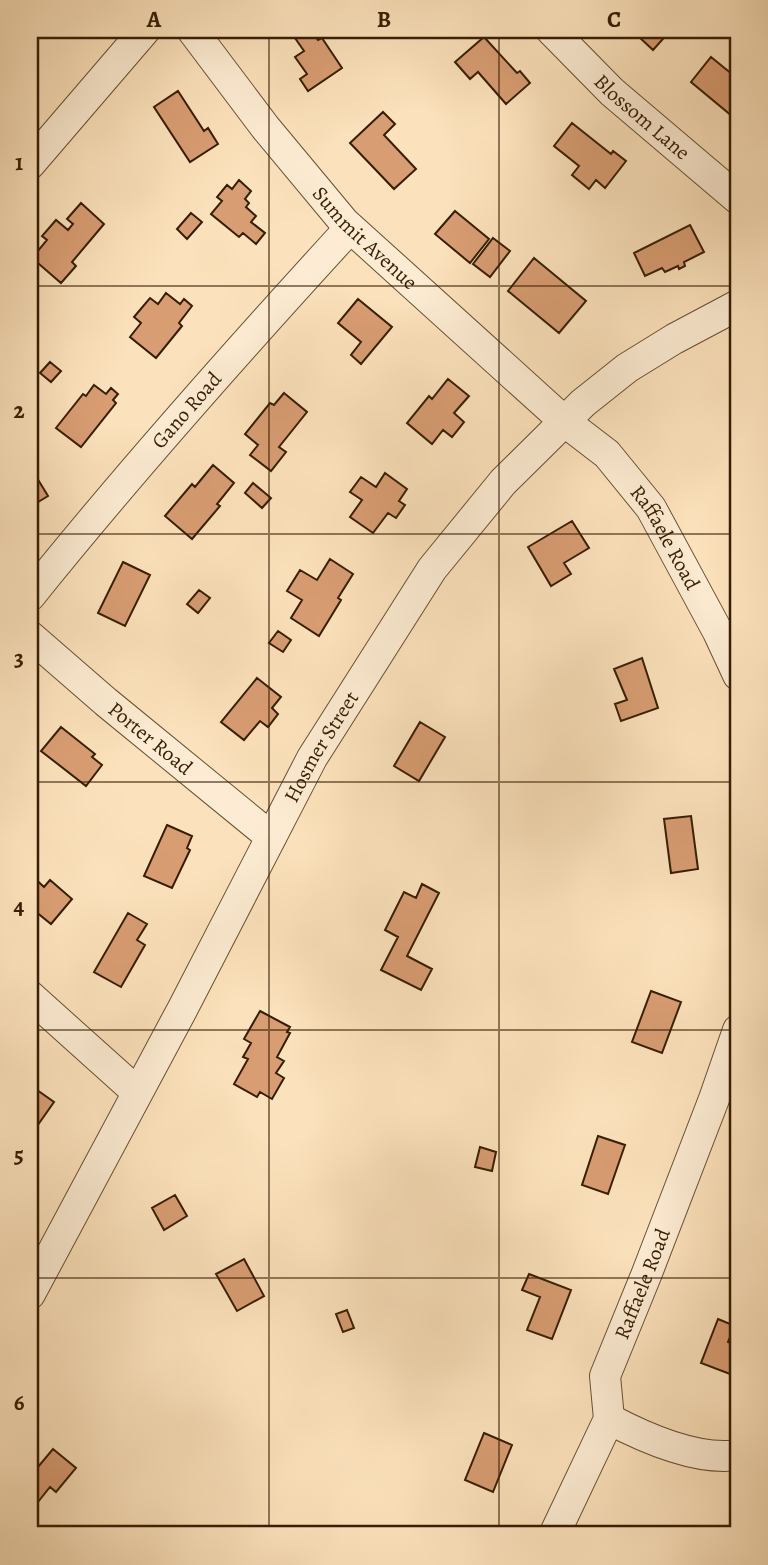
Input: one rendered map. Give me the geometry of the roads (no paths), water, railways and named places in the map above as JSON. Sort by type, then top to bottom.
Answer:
[{"type":"street","points":[[30,164],[145,30]]},
{"type":"street","name":"Summit Avenue","points":[[192,30],[265,127],[351,228],[564,421]]},
{"type":"street","name":"Blossom Lane","points":[[551,30],[612,92],[738,199]]},
{"type":"street","name":"Gano Road","points":[[30,596],[103,504],[184,411],[351,228]]},
{"type":"street","name":"Hosmer Street","points":[[30,1294],[329,729],[432,569],[502,481],[564,421],[627,368],[738,305]]},
{"type":"street","name":"Raffaele Road","points":[[564,421],[607,454],[651,508],[718,632],[738,675]]},
{"type":"street","name":"Porter Road","points":[[30,636],[271,837]]},
{"type":"street","points":[[30,996],[137,1092]]},
{"type":"street","name":"Raffaele Road","points":[[609,1419],[605,1376],[714,1100],[738,1030]]},
{"type":"street","points":[[554,1535],[609,1419],[647,1439],[721,1458],[738,1455]]}]
